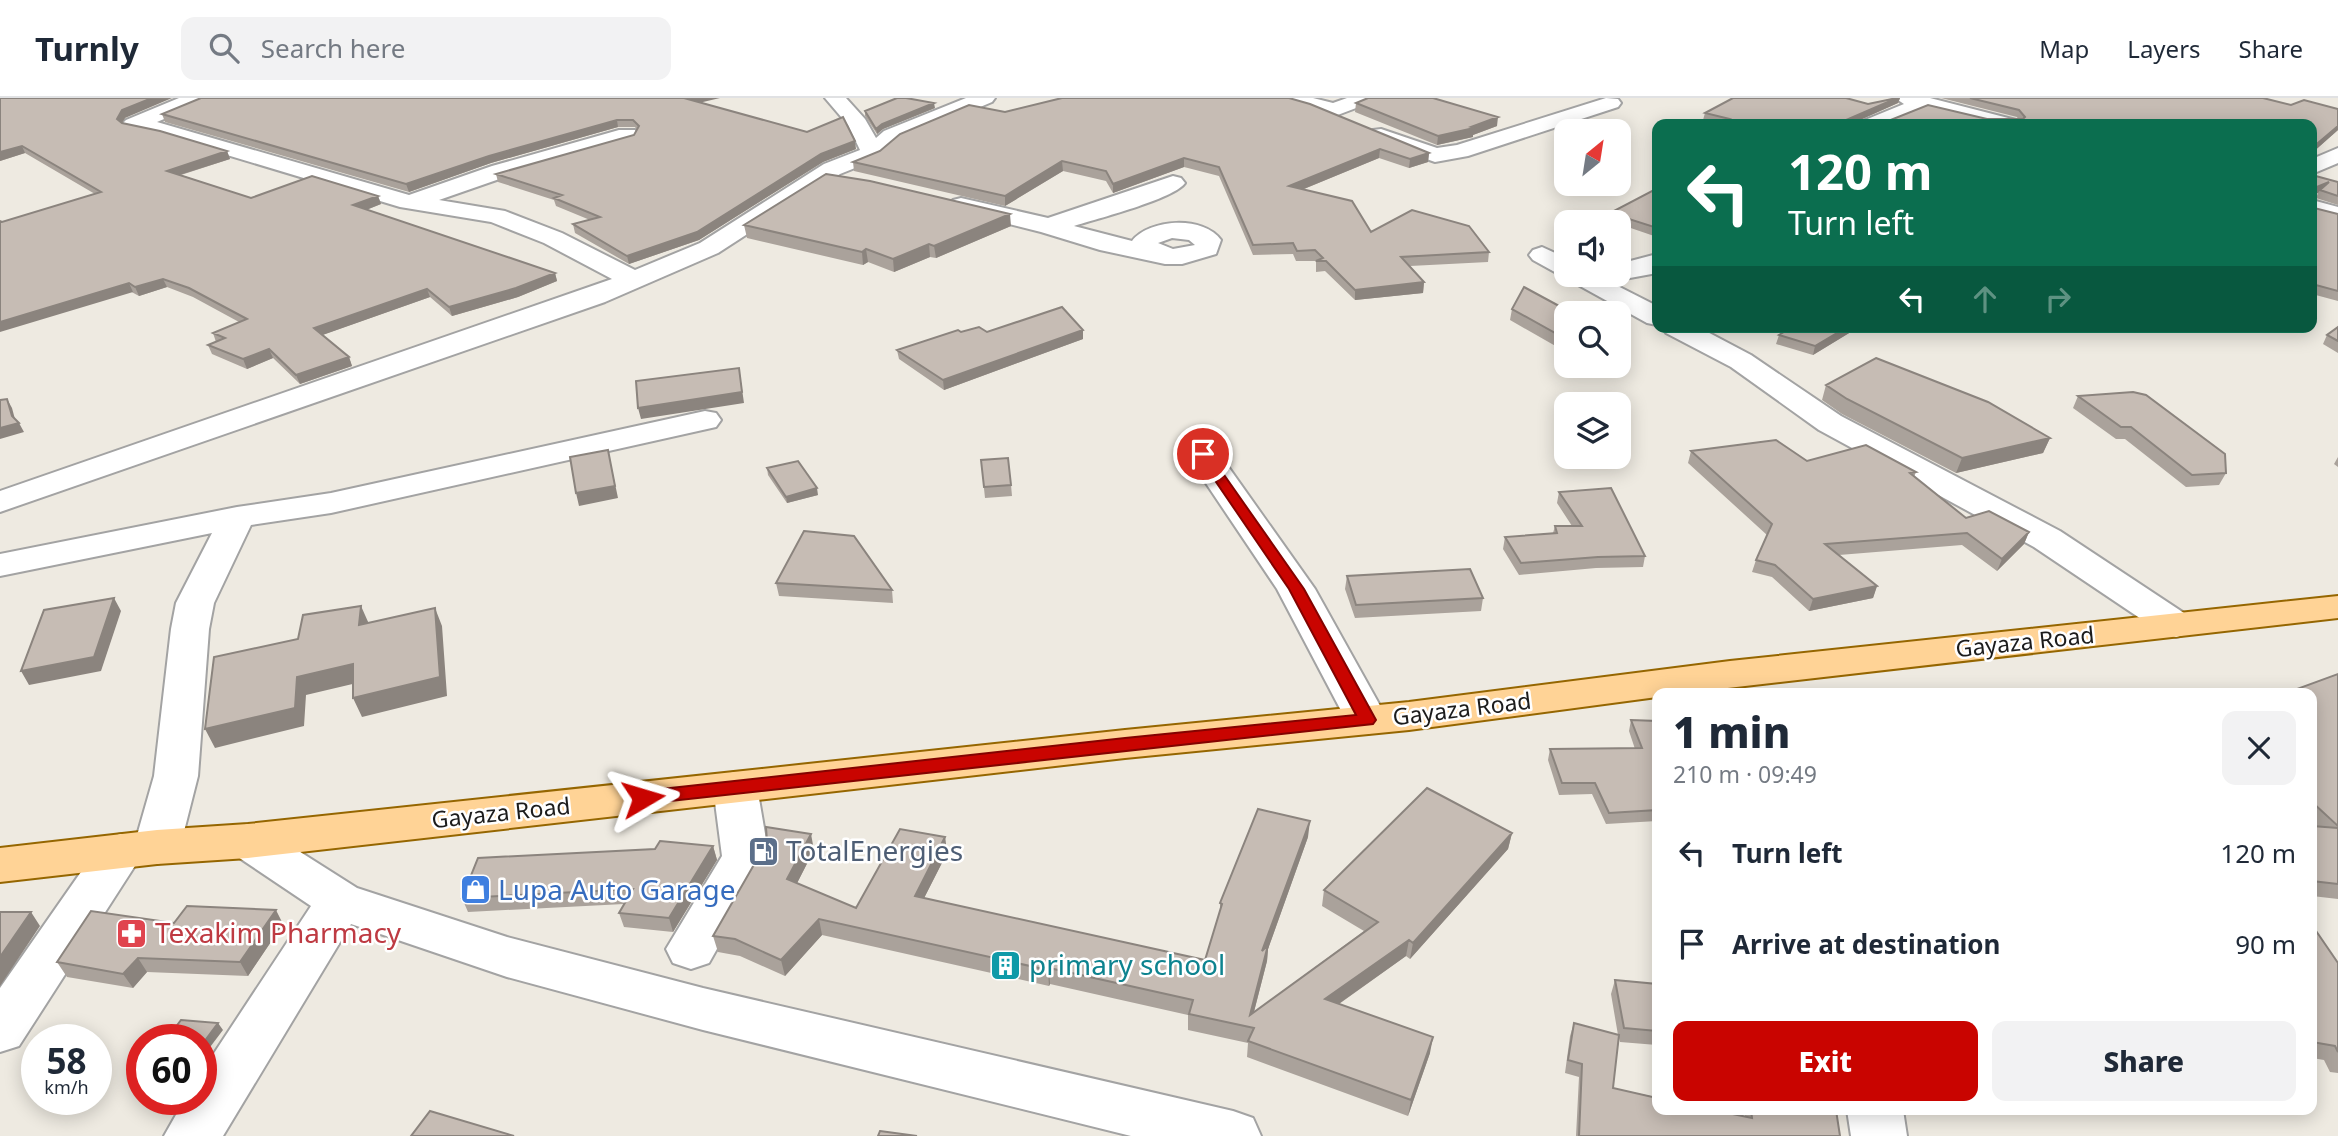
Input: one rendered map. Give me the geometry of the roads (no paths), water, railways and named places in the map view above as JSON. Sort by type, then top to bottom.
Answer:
[{"type":"main road","name":"Gayaza Road","points":[[0,865],[139,849],[248,841],[1125,744],[1367,720],[1730,674],[2338,607]]},
{"type":"street","points":[[197,98],[133,124],[167,130],[408,202],[505,219],[553,238],[634,281]]},
{"type":"street","points":[[835,98],[858,123],[873,153]]},
{"type":"street","points":[[0,502],[634,281],[737,233],[822,176],[873,153],[892,136],[985,98]]},
{"type":"street","points":[[1289,98],[1318,107],[1435,155],[1460,151],[1611,103]]},
{"type":"street","points":[[1318,107],[1335,110],[1365,98]]},
{"type":"street","points":[[1881,119],[1914,100],[1989,119]]},
{"type":"street","points":[[408,202],[500,171],[627,135]]},
{"type":"street","points":[[2317,165],[2338,155]]},
{"type":"street","points":[[822,176],[859,181]]},
{"type":"street","points":[[1049,226],[1140,197],[1173,183]]},
{"type":"street","points":[[934,199],[1076,233],[1109,245],[1151,243]]},
{"type":"street","points":[[2317,208],[2338,214]]},
{"type":"street","points":[[1542,255],[1554,261]]},
{"type":"street","points":[[1631,270],[1652,265]]},
{"type":"street","points":[[1604,287],[1652,314]]},
{"type":"street","points":[[1687,333],[1741,361],[1830,423],[2047,539],[2176,625]]},
{"type":"street","points":[[0,565],[237,517],[331,503],[705,420]]},
{"type":"street","points":[[1203,454],[1296,589],[1367,720]]},
{"type":"street","points":[[0,1030],[139,849],[176,776],[190,628],[195,603],[237,517]]},
{"type":"street","points":[[691,949],[746,858],[735,787]]},
{"type":"street","points":[[248,841],[341,901],[417,929],[508,957],[703,1009],[1233,1136]]},
{"type":"street","points":[[192,1136],[341,901]]},
{"type":"street","points":[[1876,1115],[1879,1136]]},
{"type":"place","name":"TotalEnergies","points":[[763,851]]},
{"type":"place","name":"Lupa Auto Garage","points":[[475,890]]},
{"type":"place","name":"Texakim Pharmacy","points":[[132,933]]},
{"type":"place","name":"primary school","points":[[1006,965]]}]
